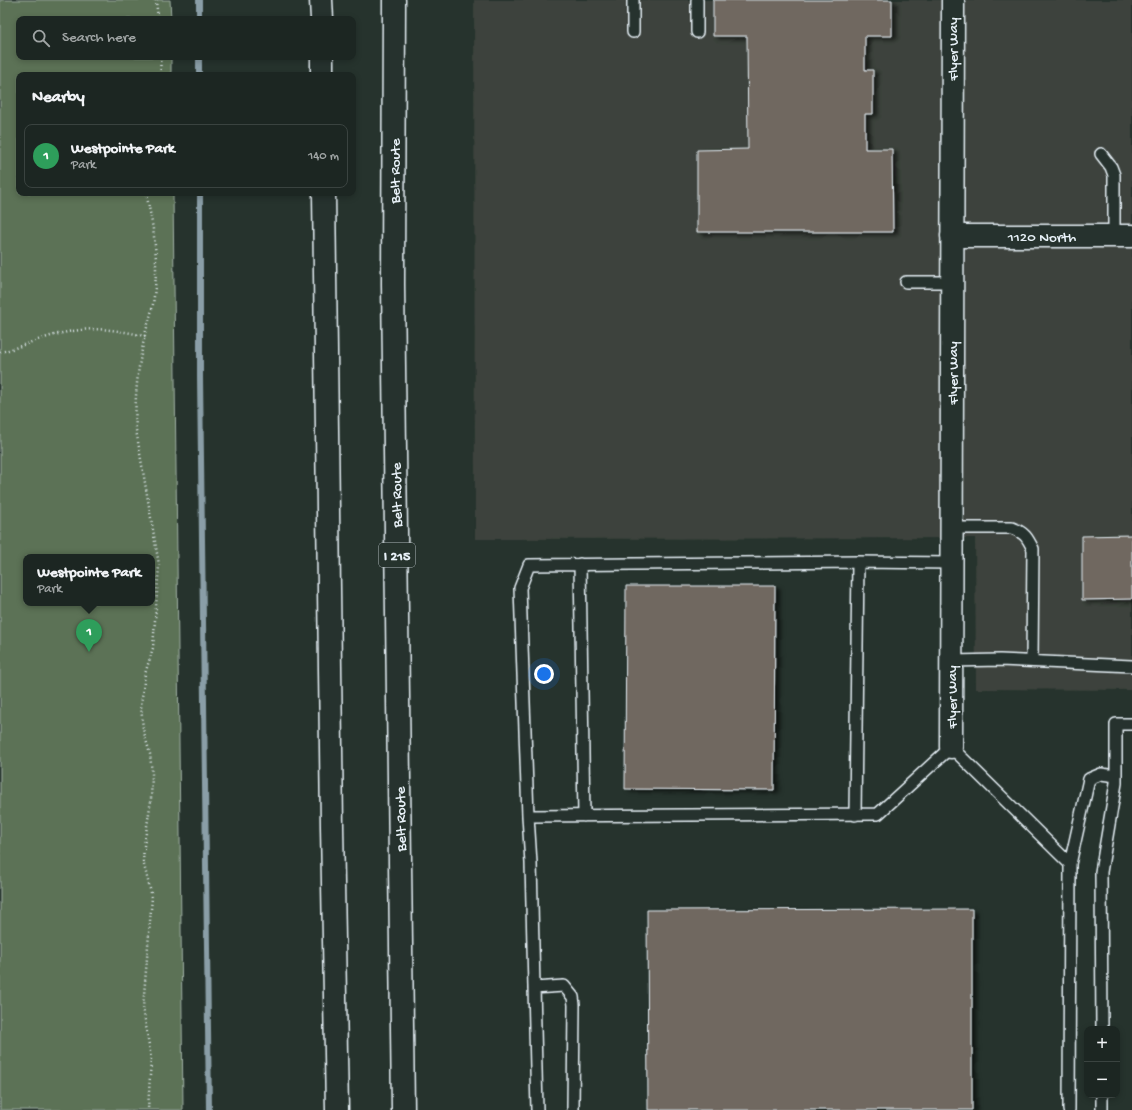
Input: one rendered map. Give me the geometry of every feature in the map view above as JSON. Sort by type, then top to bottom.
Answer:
[{"type":"main road","points":[[322,0],[322,16]]},
{"type":"main road","name":"Belt Route","points":[[394,0],[393,284],[403,1110]]},
{"type":"main road","name":"Flyer Way","points":[[951,747],[953,0]]},
{"type":"main road","points":[[322,60],[322,72]]},
{"type":"main road","points":[[324,196],[337,1110]]},
{"type":"main road","name":"1120 North","points":[[952,236],[1123,236]]},
{"type":"lane","points":[[633,0],[633,32]]},
{"type":"lane","points":[[697,0],[697,32]]},
{"type":"lane","points":[[1101,154],[1111,166],[1114,176],[1123,236]]},
{"type":"lane","points":[[906,282],[952,282]]},
{"type":"lane","points":[[951,528],[1012,528],[1021,531],[1028,537],[1033,549],[1032,661]]},
{"type":"lane","points":[[855,815],[858,562]]},
{"type":"lane","points":[[537,1110],[531,863],[520,588],[529,565],[858,562],[951,563]]},
{"type":"lane","points":[[580,564],[584,816]]},
{"type":"lane","points":[[951,661],[1000,660],[1132,666]]},
{"type":"lane","points":[[1102,1026],[1102,872],[1116,783],[1116,724],[1132,724]]},
{"type":"lane","points":[[528,816],[878,814],[951,747],[1070,864]]},
{"type":"lane","points":[[1069,1110],[1070,864],[1089,779],[1101,774],[1116,776]]},
{"type":"lane","points":[[534,988],[564,986],[573,996],[573,1110]]},
{"type":"lane","points":[[1102,1098],[1102,1110]]},
{"type":"path","points":[[156,0],[158,16]]},
{"type":"path","points":[[160,60],[161,72]]},
{"type":"path","points":[[147,196],[155,240],[157,260],[154,297],[145,336],[135,410],[136,430],[159,565],[153,648],[146,674],[141,705],[143,729],[150,754],[152,774],[152,800],[144,846],[143,861],[152,897],[143,1007],[152,1058],[148,1110]]},
{"type":"path","points":[[0,352],[12,350],[42,339],[74,330],[116,330],[145,336]]},
{"type":"shaded area","points":[[474,0],[1132,0],[1132,690],[976,689],[975,538],[475,539]]},
{"type":"green space","points":[[0,0],[170,0],[171,16],[16,16],[16,60],[171,60],[171,72],[16,72],[16,196],[173,196],[183,1110],[0,1110]]},
{"type":"building","points":[[713,0],[892,0],[892,36],[865,36],[865,70],[873,70],[873,114],[865,114],[865,149],[892,149],[893,232],[697,232],[697,150],[748,149],[747,36],[713,36]]},
{"type":"building","points":[[1132,535],[1132,599],[1082,600],[1082,536]]},
{"type":"building","points":[[626,586],[775,586],[774,790],[625,789]]},
{"type":"building","points":[[972,909],[972,1110],[648,1110],[647,910]]},
{"type":"waterway","points":[[199,0],[199,16]]},
{"type":"waterway","points":[[199,60],[199,72]]},
{"type":"waterway","points":[[200,196],[200,377],[209,1110]]},
{"type":"place","name":"Westpointe Park","points":[[89,652]]}]
